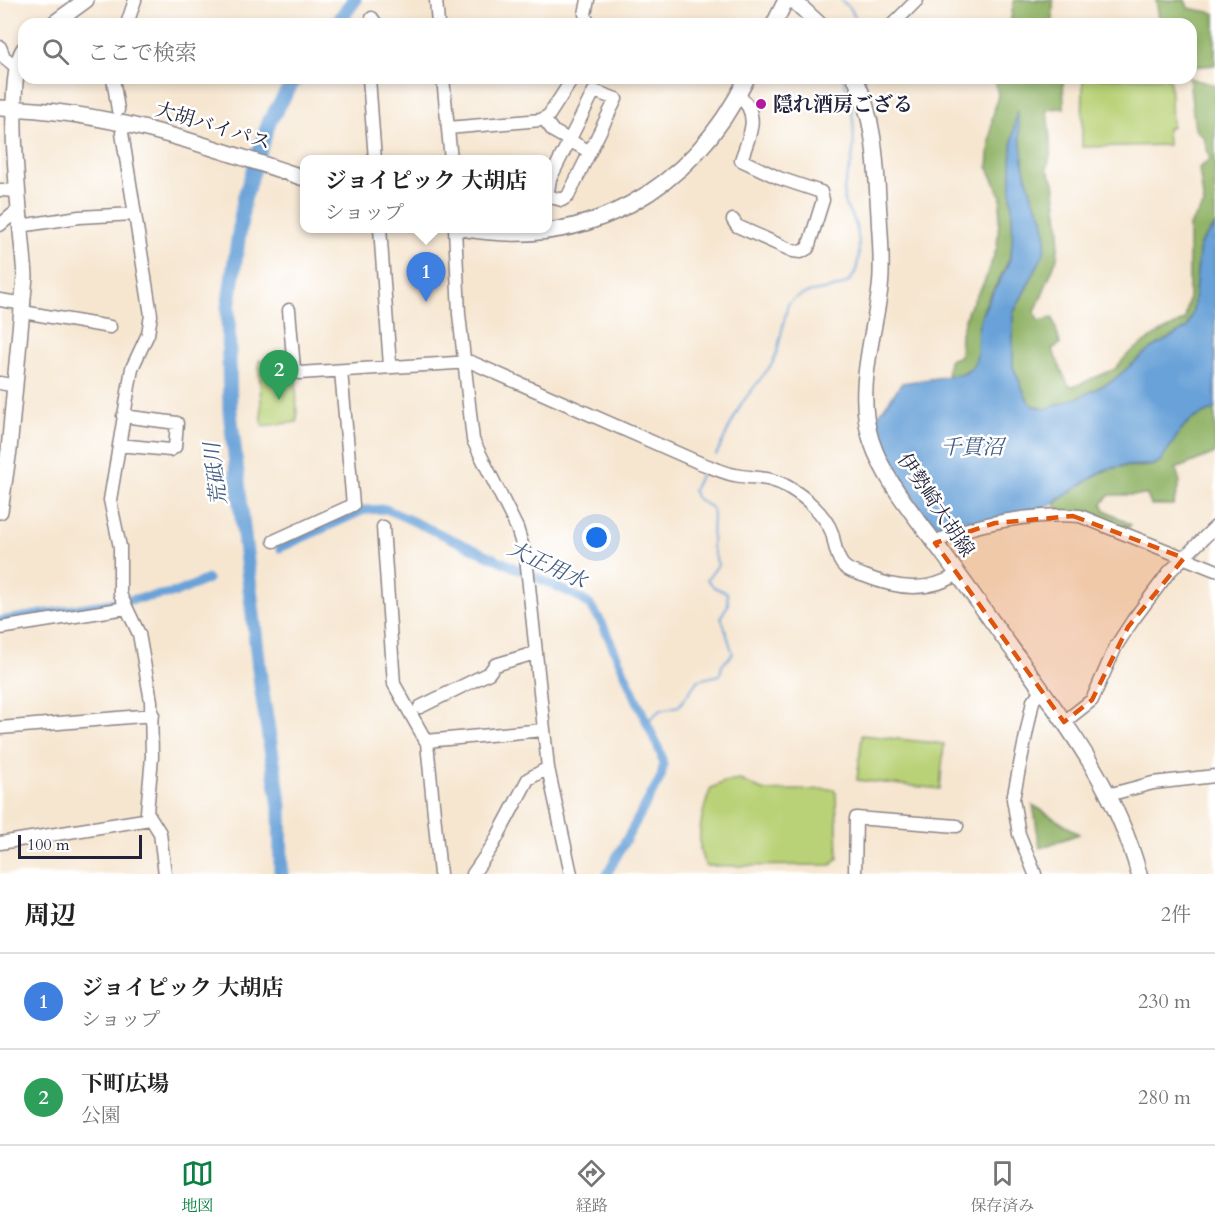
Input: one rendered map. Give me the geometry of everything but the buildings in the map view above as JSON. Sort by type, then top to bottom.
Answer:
[{"type":"main road","points":[[61,18],[86,0]]},
{"type":"main road","points":[[777,18],[786,0]]},
{"type":"main road","points":[[793,0],[812,18]]},
{"type":"main road","points":[[0,511],[16,386],[25,276],[18,191],[7,108],[18,60]]},
{"type":"main road","points":[[552,230],[585,223],[625,208],[652,192],[688,162],[712,135],[744,84]]},
{"type":"main road","name":"伊勢崎大胡線","points":[[857,84],[866,106],[875,146],[881,255],[880,287],[865,387],[867,424],[875,449],[889,477],[1064,722],[1108,795],[1125,833],[1139,874]]},
{"type":"main road","name":"大胡バイパス","points":[[7,108],[67,112],[125,122],[297,175]]},
{"type":"main road","points":[[494,233],[517,233]]},
{"type":"street","points":[[129,18],[135,0]]},
{"type":"street","points":[[436,0],[438,18]]},
{"type":"street","points":[[586,18],[588,0]]},
{"type":"street","points":[[899,18],[917,0]]},
{"type":"street","points":[[0,47],[4,57],[15,66]]},
{"type":"street","points":[[114,84],[118,110]]},
{"type":"street","points":[[369,84],[375,155]]},
{"type":"street","points":[[444,84],[451,155]]},
{"type":"street","points":[[448,128],[544,119],[569,84]]},
{"type":"street","points":[[552,175],[594,91],[616,99],[566,198],[552,196]]},
{"type":"street","points":[[733,220],[737,226],[793,251],[801,252],[808,248],[823,200],[821,192],[779,178],[741,160],[754,123],[747,103],[738,95]]},
{"type":"street","points":[[544,119],[553,131],[590,152]]},
{"type":"street","points":[[122,132],[151,321],[148,334],[132,368],[110,500],[121,554],[123,602],[139,634],[153,715],[152,780],[147,812],[160,833],[165,874]]},
{"type":"street","points":[[0,190],[18,191]]},
{"type":"street","points":[[0,225],[18,210]]},
{"type":"street","points":[[20,226],[79,218],[135,214]]},
{"type":"street","points":[[380,233],[390,366]]},
{"type":"street","points":[[454,233],[464,361],[476,450],[517,528],[528,567],[548,768],[571,874]]},
{"type":"street","points":[[0,300],[23,308],[110,327]]},
{"type":"street","points":[[290,310],[294,369],[299,374],[464,361],[519,382],[700,463],[733,475],[768,477],[788,487],[810,503],[823,518],[831,532],[837,554],[847,569],[876,580],[910,588],[934,585],[958,574]]},
{"type":"street","points":[[274,541],[353,505],[341,370]]},
{"type":"street","points":[[0,383],[16,386]]},
{"type":"street","points":[[119,445],[170,450],[175,447],[177,423],[123,416]]},
{"type":"street","points":[[935,543],[994,523],[1073,516],[1095,520],[1215,570]]},
{"type":"street","points":[[383,527],[394,684],[426,741],[440,874]]},
{"type":"street","points":[[1064,722],[1092,700],[1116,646],[1168,572],[1215,527]]},
{"type":"street","points":[[0,628],[123,602]]},
{"type":"street","points":[[420,707],[489,673],[495,665],[535,653]]},
{"type":"street","points":[[1035,874],[1019,834],[1013,799],[1033,701],[1042,689]]},
{"type":"street","points":[[0,728],[153,715]]},
{"type":"street","points":[[426,741],[543,730]]},
{"type":"street","points":[[473,874],[493,845],[528,778],[548,768]]},
{"type":"street","points":[[1108,795],[1153,783],[1215,776]]},
{"type":"street","points":[[855,874],[856,818],[957,826]]},
{"type":"street","points":[[0,843],[150,819]]},
{"type":"highlighted area","points":[[1073,516],[1184,558],[1128,627],[1092,700],[1064,722],[935,543],[995,523]]},
{"type":"green space","points":[[1014,0],[1053,0],[1053,18],[1011,18]]},
{"type":"green space","points":[[1156,0],[1185,0],[1188,8],[1215,13],[1215,65],[1197,66],[1197,18],[1159,18]]},
{"type":"green space","points":[[1197,80],[1215,85],[1215,225],[1200,244],[1193,312],[1187,328],[1150,349],[1113,381],[1082,396],[1046,409],[1034,406],[1028,401],[1013,367],[1013,314],[1037,267],[1043,218],[1032,196],[1024,169],[1016,113],[1012,182],[1013,240],[1010,256],[982,314],[976,362],[962,373],[947,377],[949,360],[960,356],[961,333],[968,310],[984,283],[997,247],[1001,196],[988,168],[992,119],[998,95],[996,84],[1063,84],[1064,108],[1047,109],[1051,151],[1047,169],[1054,182],[1060,230],[1057,258],[1035,312],[1038,321],[1053,318],[1060,344],[1052,349],[1068,385],[1073,387],[1115,369],[1128,354],[1154,336],[1185,320],[1189,297],[1189,226],[1204,205],[1199,168],[1210,160],[1204,138],[1195,129],[1190,84],[1197,84]]},
{"type":"green space","points":[[1083,84],[1170,84],[1172,126],[1167,129],[1168,145],[1082,147]]},
{"type":"green space","points":[[289,360],[291,377],[296,377],[297,422],[262,426],[259,361]]},
{"type":"green space","points":[[1215,409],[1215,453],[1176,469],[1180,482],[1173,505],[1151,505],[1147,495],[1110,495],[1102,503],[1105,510],[1131,525],[1128,528],[1060,512],[1055,504],[1101,473],[1119,467],[1146,467],[1160,462],[1183,427],[1200,414]]},
{"type":"green space","points":[[862,735],[944,744],[940,789],[857,780]]},
{"type":"green space","points":[[740,780],[764,791],[833,789],[836,793],[838,858],[831,865],[706,866],[700,848],[700,837],[702,816],[711,788],[724,782]]},
{"type":"green space","points":[[1033,805],[1079,834],[1040,848]]},
{"type":"water","name":"千貫沼","points":[[1017,110],[1024,169],[1032,196],[1043,218],[1046,239],[1044,253],[1013,314],[1013,367],[1028,401],[1034,406],[1046,409],[1082,396],[1112,381],[1150,349],[1187,328],[1193,312],[1200,244],[1215,225],[1215,409],[1194,418],[1183,427],[1161,461],[1153,465],[1122,466],[1104,470],[1040,512],[971,524],[968,519],[944,526],[928,518],[909,493],[890,460],[875,420],[902,383],[964,374],[974,364],[982,316],[1005,271],[1011,253],[1013,231],[1011,162]]},
{"type":"waterway","name":"荒砥川","points":[[341,18],[354,0]]},
{"type":"waterway","points":[[841,0],[851,9],[855,18]]},
{"type":"waterway","name":"荒砥川","points":[[281,874],[280,806],[261,686],[230,411],[228,309],[244,199],[269,122],[291,84]]},
{"type":"waterway","points":[[716,455],[741,404],[772,364],[788,304],[803,294],[845,284],[855,274],[859,250],[858,233],[844,200],[854,139],[853,118],[845,84]]},
{"type":"waterway","points":[[646,723],[660,710],[679,706],[698,680],[720,675],[722,665],[733,654],[721,616],[728,605],[727,593],[714,587],[707,580],[718,565],[712,546],[713,509],[695,497],[693,491],[703,469]]},
{"type":"waterway","name":"大正用水","points":[[280,548],[364,510],[386,509],[577,596],[590,605],[602,623],[661,754],[663,766],[661,777],[607,874]]},
{"type":"waterway","name":"大正用水","points":[[0,621],[178,592],[208,579]]},
{"type":"place","name":"隠れ酒房ござる","points":[[761,104]]},
{"type":"place","name":"ジョイピック 大胡店","points":[[426,302]]},
{"type":"place","name":"下町広場","points":[[279,400]]}]
